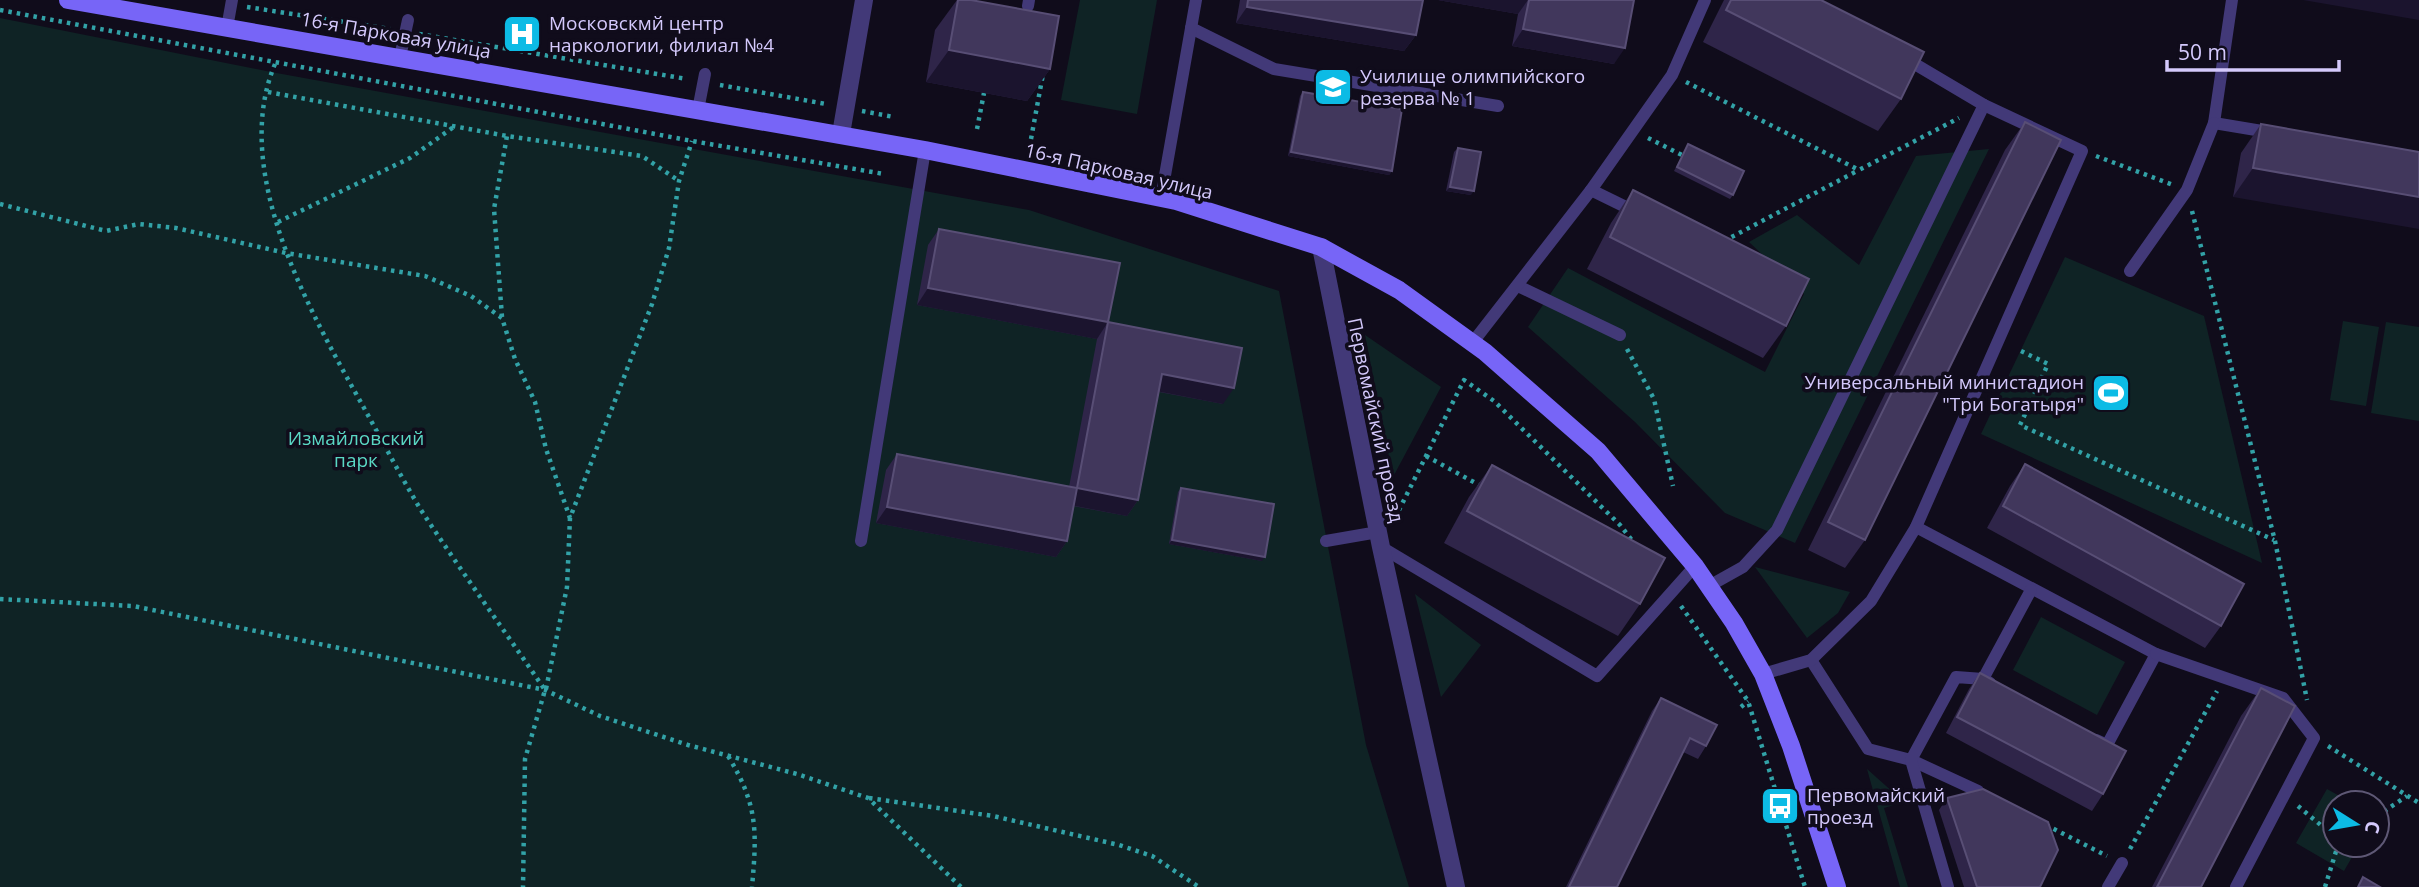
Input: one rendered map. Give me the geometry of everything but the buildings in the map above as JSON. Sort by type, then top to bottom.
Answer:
[{"type":"main road","name":"16-я Парковая улица","points":[[68,0],[111,4],[227,28],[925,150],[1161,198],[1321,247],[1399,290],[1473,342],[1598,451],[1695,566],[1763,674],[1791,746],[1837,887]]},
{"type":"street","points":[[841,134],[864,0]]},
{"type":"street","name":"Первомайский проезд","points":[[1321,247],[1379,540],[1456,887]]},
{"type":"lane","points":[[1161,198],[1196,0]]},
{"type":"lane","points":[[1473,342],[1591,190],[1672,75],[1705,0]]},
{"type":"lane","points":[[2130,271],[2187,190],[2214,123],[2232,0]]},
{"type":"lane","points":[[227,28],[232,2]]},
{"type":"lane","points":[[400,57],[407,26]]},
{"type":"lane","points":[[1191,27],[1274,69],[1498,106]]},
{"type":"lane","points":[[1763,674],[1811,660],[1871,601],[1916,527],[2082,151],[1984,105],[1889,49]]},
{"type":"lane","points":[[698,110],[704,78]]},
{"type":"lane","points":[[1710,586],[1743,567],[1777,530],[1984,105]]},
{"type":"lane","points":[[2214,123],[2282,134]]},
{"type":"lane","points":[[861,541],[925,150]]},
{"type":"lane","points":[[1591,190],[1651,219]]},
{"type":"lane","points":[[1518,286],[1620,335]]},
{"type":"lane","points":[[1916,527],[2156,654],[2283,698],[2314,738],[2236,887]]},
{"type":"lane","points":[[1326,541],[1379,540],[1597,676],[1695,566]]},
{"type":"lane","points":[[1983,679],[2031,590]]},
{"type":"lane","points":[[2084,733],[2107,745],[2156,654]]},
{"type":"lane","points":[[1811,660],[1868,749],[1911,760],[1978,791]]},
{"type":"lane","points":[[1948,887],[1911,760],[1956,677],[1983,679],[2006,691]]},
{"type":"lane","points":[[2108,887],[2122,863]]},
{"type":"path","points":[[232,2],[407,26],[704,78],[810,100]]},
{"type":"path","points":[[0,10],[275,64],[884,174]]},
{"type":"path","points":[[1031,139],[1045,61]]},
{"type":"path","points":[[275,64],[262,131],[265,175],[286,253],[308,309],[421,509],[545,690]]},
{"type":"path","points":[[1672,75],[1859,170]]},
{"type":"path","points":[[268,92],[507,136],[642,156],[679,181]]},
{"type":"path","points":[[977,129],[984,93]]},
{"type":"path","points":[[1722,243],[1984,105]]},
{"type":"path","points":[[278,222],[410,158],[455,127]]},
{"type":"path","points":[[1633,131],[1682,155]]},
{"type":"path","points":[[507,136],[494,209],[502,318],[515,359],[535,402],[545,449],[570,518]]},
{"type":"path","points":[[523,887],[525,760],[545,690],[567,587],[570,518],[652,304],[669,248],[679,181],[692,141]]},
{"type":"path","points":[[2082,151],[2187,190],[2275,541],[2314,738],[2419,803]]},
{"type":"path","points":[[0,205],[106,231],[139,224],[176,228],[286,253],[425,276],[471,296],[502,318]]},
{"type":"path","points":[[1620,335],[1654,399],[1673,486]]},
{"type":"path","points":[[2021,351],[2048,363],[2020,425],[2275,541]]},
{"type":"path","points":[[1379,540],[1464,380]]},
{"type":"path","points":[[1426,456],[1484,488]]},
{"type":"path","points":[[0,599],[133,606],[545,690],[600,716],[868,798],[993,816],[1119,845],[1152,856],[1199,887]]},
{"type":"path","points":[[2038,821],[2122,863],[2224,678]]},
{"type":"path","points":[[1741,707],[1748,701]]},
{"type":"path","points":[[728,755],[747,787],[755,818],[752,887]]},
{"type":"path","points":[[2283,795],[2321,826]]},
{"type":"path","points":[[2391,807],[2407,796]]},
{"type":"path","points":[[868,798],[961,887]]},
{"type":"path","points":[[2325,887],[2334,859]]},
{"type":"green space","points":[[1080,0],[1157,0],[1137,114],[1061,100]]},
{"type":"green space","name":"Измайловский парк","points":[[0,18],[271,72],[1029,210],[1279,291],[1366,745],[1409,887],[0,887]]},
{"type":"green space","points":[[1989,149],[1795,543],[1725,513],[1635,422],[1528,327],[1568,268],[1765,372],[1804,294],[1749,242],[1797,215],[1859,265],[1916,156]]},
{"type":"green space","name":"Универсальный министадион \"Три Богатыря\"","points":[[2065,257],[2204,316],[2262,563],[1981,434]]},
{"type":"green space","points":[[2343,321],[2379,327],[2366,406],[2330,400]]},
{"type":"green space","points":[[2386,322],[2419,327],[2419,421],[2371,413]]},
{"type":"green space","points":[[1365,335],[1441,387],[1393,477]]},
{"type":"green space","points":[[1755,567],[1850,592],[1838,613],[1807,638]]},
{"type":"green space","points":[[1415,594],[1481,645],[1441,697]]},
{"type":"green space","points":[[2041,617],[2125,662],[2097,715],[2013,670]]},
{"type":"green space","points":[[1867,769],[1904,802],[1884,808],[1908,887],[1900,887]]},
{"type":"green space","points":[[2321,799],[2321,858],[2296,843]]},
{"type":"green space","points":[[2323,859],[2351,859],[2344,871]]},
{"type":"place","name":"Московскмй центр наркологии, филиал №4","points":[[522,34]]},
{"type":"place","name":"Училище олимпийского резерва № 1","points":[[1333,87]]},
{"type":"place","name":"Универсальный министадион \"Три Богатыря\"","points":[[2111,393]]},
{"type":"place","name":"Первомайский проезд","points":[[1780,806]]}]
